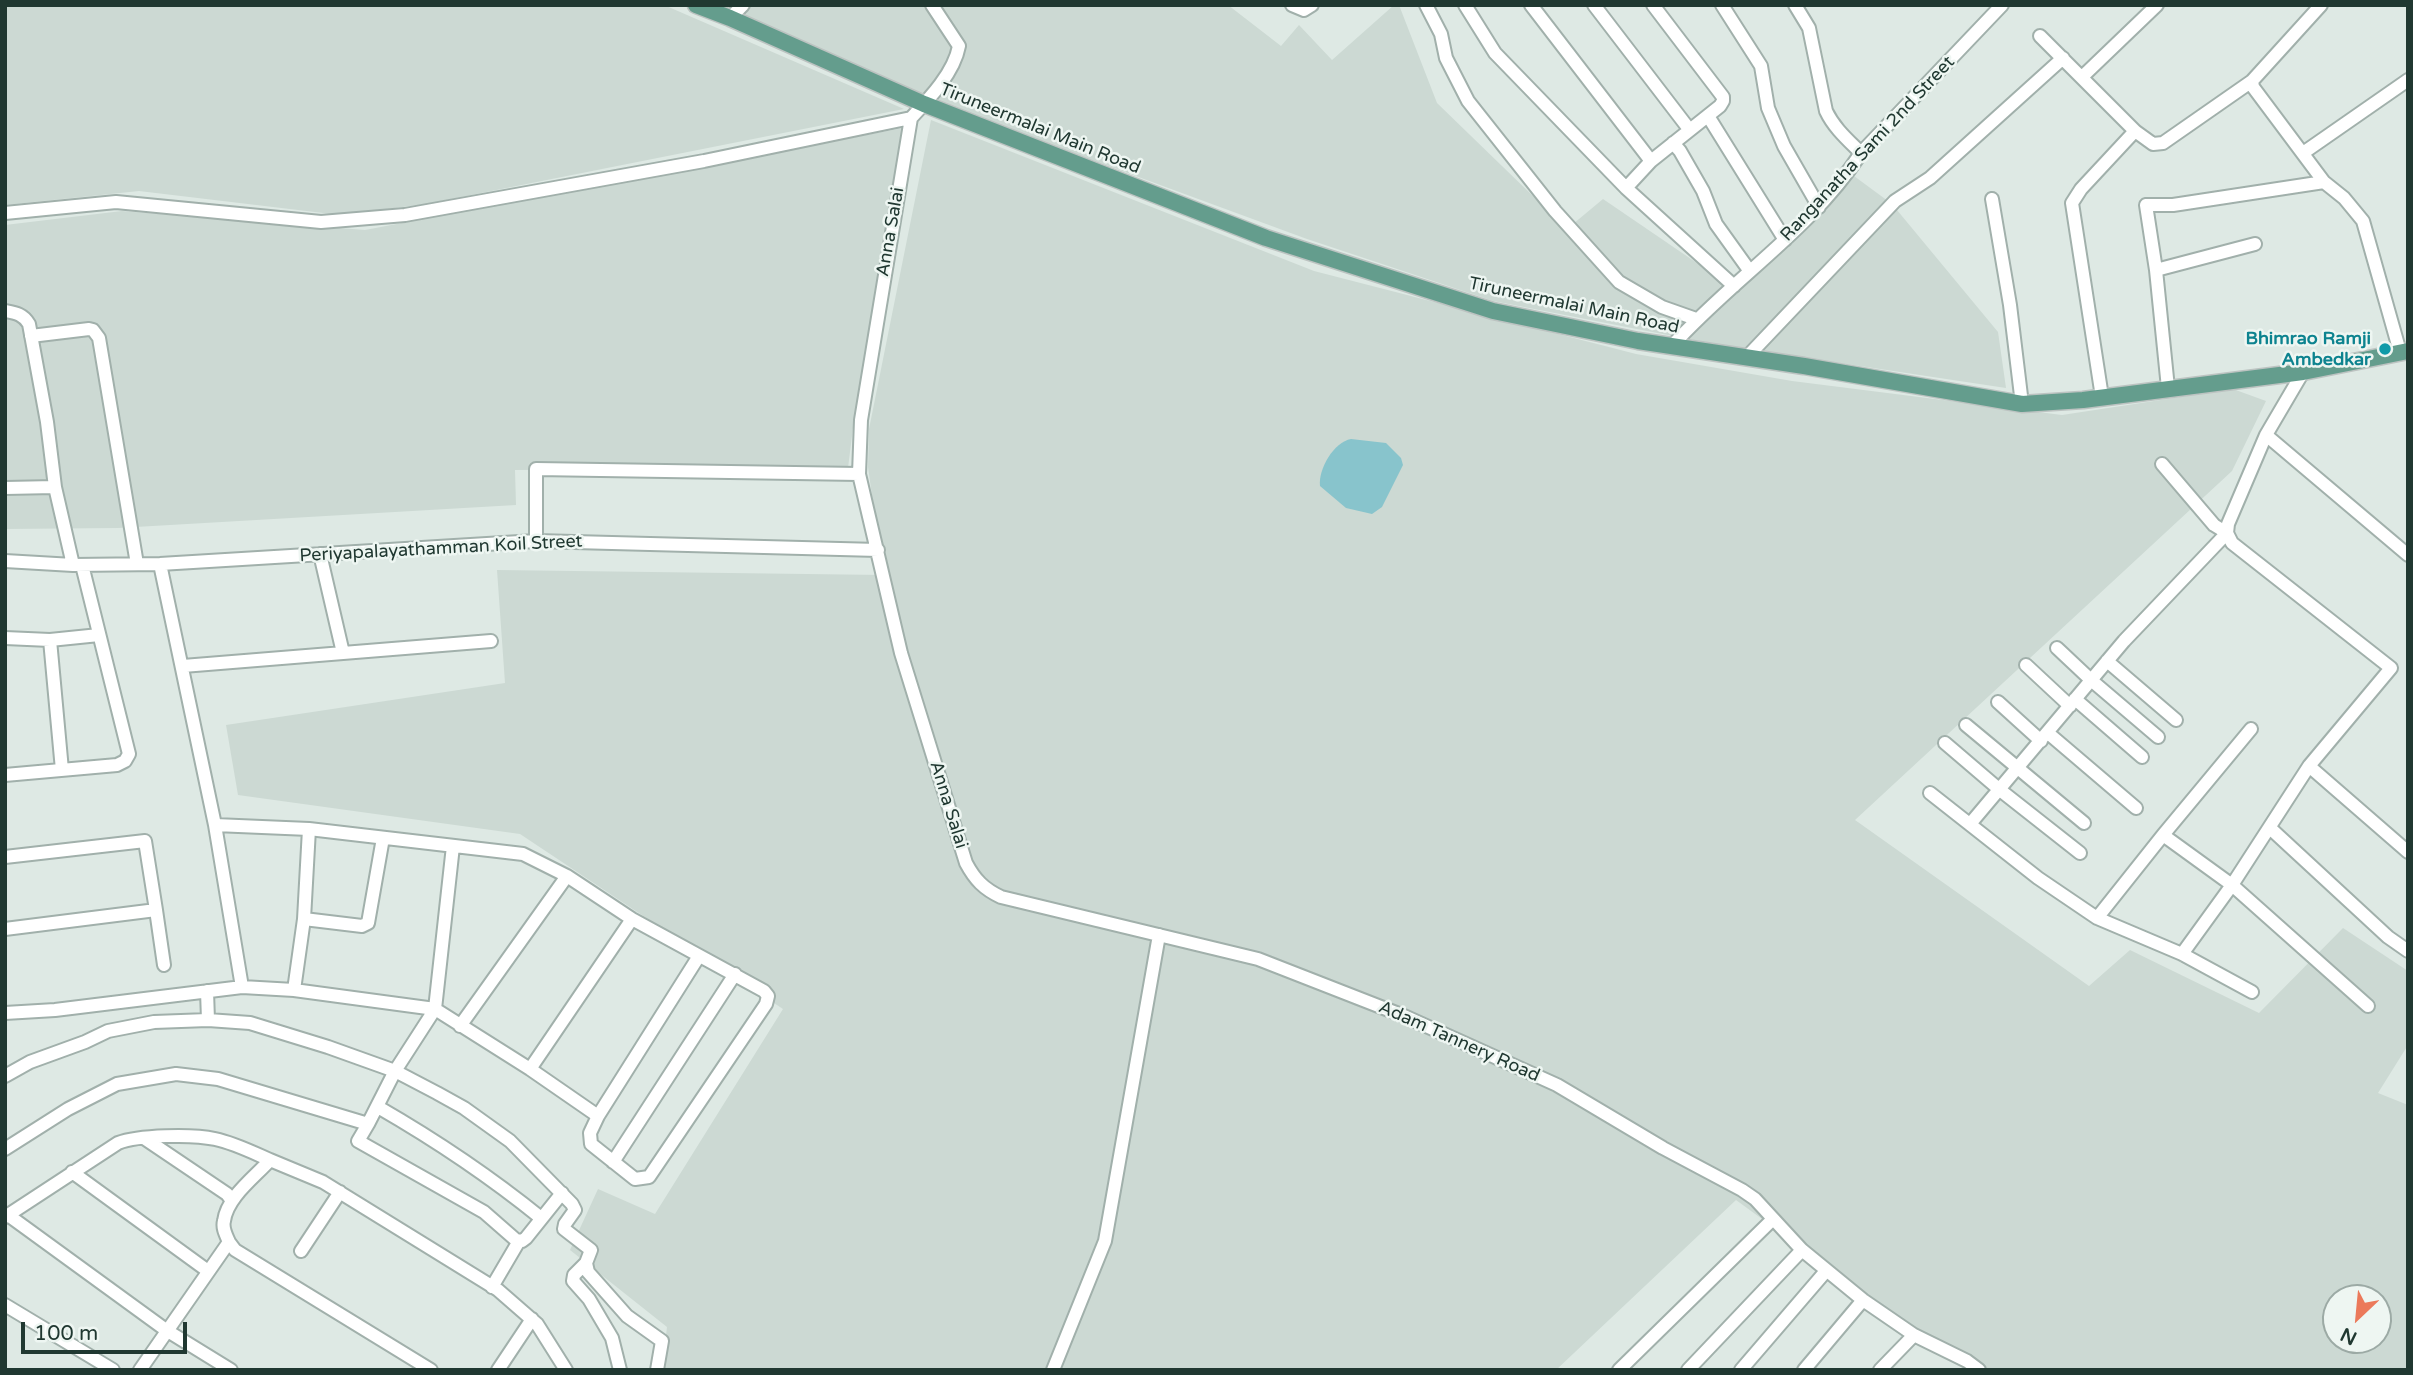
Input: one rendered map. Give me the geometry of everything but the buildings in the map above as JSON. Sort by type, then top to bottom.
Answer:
[{"type":"main road","name":"Tiruneermalai Main Road","points":[[695,5],[924,104],[1266,239],[1493,311],[1671,348],[1804,366],[2022,404],[2303,372],[2404,352]]},
{"type":"street","points":[[730,18],[743,5]]},
{"type":"street","points":[[5,214],[116,202],[321,222],[405,215],[704,161],[911,118],[953,64],[959,46],[932,5]]},
{"type":"street","points":[[1292,5],[1304,10],[1312,5]]},
{"type":"street","points":[[1426,5],[1441,34],[1446,58],[1468,102],[1555,211],[1619,282],[1662,307],[1696,319]]},
{"type":"street","points":[[1465,5],[1495,53],[1626,188],[1734,286]]},
{"type":"street","points":[[1531,5],[1651,161]]},
{"type":"street","points":[[1594,5],[1689,129]]},
{"type":"street","points":[[1626,188],[1651,161],[1720,106],[1723,97],[1653,5]]},
{"type":"street","points":[[1722,5],[1761,66],[1768,108],[1784,146],[1819,207]]},
{"type":"street","points":[[1795,5],[1809,28],[1830,120],[1861,153]]},
{"type":"street","name":"Ranganatha Sami 2nd Street","points":[[1671,348],[1696,319],[1798,230],[1844,178],[1861,153],[2002,5]]},
{"type":"street","points":[[2082,77],[2157,5]]},
{"type":"street","points":[[2040,36],[2135,131],[2153,144],[2163,143],[2252,81],[2321,5]]},
{"type":"street","points":[[1746,358],[1895,201],[1930,178],[2063,58]]},
{"type":"street","points":[[2303,153],[2408,80]]},
{"type":"street","points":[[2252,81],[2253,87],[2324,182],[2344,198],[2362,221],[2404,352]]},
{"type":"street","points":[[1708,116],[1785,240]]},
{"type":"street","name":"Anna Salai","points":[[911,118],[861,420],[859,474],[901,653],[966,863],[974,879],[1001,897],[1159,935]]},
{"type":"street","points":[[2102,397],[2072,204],[2081,189],[2135,131]]},
{"type":"street","points":[[1673,143],[1680,150],[1703,191],[1716,224],[1749,270]]},
{"type":"street","points":[[2168,388],[2156,270],[2146,205],[2173,205],[2324,182]]},
{"type":"street","points":[[1992,199],[2010,304],[2022,404]]},
{"type":"street","points":[[2156,270],[2255,244]]},
{"type":"street","points":[[5,311],[18,313],[26,318],[31,336],[47,422],[55,486],[99,635],[128,754],[125,761],[117,765],[5,775]]},
{"type":"street","points":[[31,336],[89,329],[99,338],[137,564]]},
{"type":"street","points":[[1970,824],[2124,640],[2227,533],[2228,524],[2266,435],[2303,372]]},
{"type":"street","points":[[2266,435],[2408,555]]},
{"type":"street","points":[[2162,464],[2214,525],[2227,533],[2232,543],[2390,668],[2309,766],[2232,885],[2182,954]]},
{"type":"street","points":[[536,541],[536,469],[859,474]]},
{"type":"street","points":[[5,488],[55,486]]},
{"type":"street","name":"Periyapalayathamman Koil Street","points":[[5,561],[77,565],[160,564],[536,541],[878,550]]},
{"type":"street","points":[[320,554],[343,653]]},
{"type":"street","points":[[160,564],[215,825],[242,988]]},
{"type":"street","points":[[5,638],[50,640],[99,635]]},
{"type":"street","points":[[50,640],[62,770]]},
{"type":"street","points":[[183,666],[491,641]]},
{"type":"street","points":[[2057,648],[2158,737]]},
{"type":"street","points":[[2107,661],[2176,720]]},
{"type":"street","points":[[2026,666],[2142,757]]},
{"type":"street","points":[[1998,702],[2136,808]]},
{"type":"street","points":[[1966,725],[2084,823]]},
{"type":"street","points":[[2097,918],[2251,729]]},
{"type":"street","points":[[1945,743],[2080,853]]},
{"type":"street","points":[[2309,766],[2408,852]]},
{"type":"street","points":[[1930,793],[2038,878],[2097,918],[2182,954],[2252,992]]},
{"type":"street","points":[[215,825],[309,829],[523,854],[567,876],[632,919],[767,993],[766,1004],[649,1177],[635,1179],[590,1144],[590,1133],[598,1116],[699,956]]},
{"type":"street","points":[[2270,828],[2388,937],[2408,951]]},
{"type":"street","points":[[294,990],[304,919],[309,829]]},
{"type":"street","points":[[2163,835],[2232,885],[2368,1006]]},
{"type":"street","points":[[304,919],[362,926],[368,923],[383,838]]},
{"type":"street","points":[[5,857],[145,841],[164,965]]},
{"type":"street","points":[[453,846],[435,1009],[395,1071],[355,1147],[484,1212],[519,1241]]},
{"type":"street","points":[[460,1026],[567,876]]},
{"type":"street","points":[[5,929],[156,910]]},
{"type":"street","points":[[530,1069],[632,919]]},
{"type":"street","points":[[1053,1370],[1105,1241],[1159,935]]},
{"type":"street","name":"Adam Tannery Road","points":[[1159,935],[1258,959],[1404,1016],[1557,1085],[1663,1148],[1742,1189],[1755,1199],[1802,1250],[1863,1300],[1914,1335],[1964,1365],[1979,1370]]},
{"type":"street","points":[[613,1162],[735,974]]},
{"type":"street","points":[[5,1013],[55,1010],[242,988],[294,990],[435,1009],[598,1116]]},
{"type":"street","points":[[207,991],[208,1020]]},
{"type":"street","points":[[5,1076],[30,1062],[108,1031],[155,1022],[208,1020],[250,1023],[395,1071],[464,1108],[510,1141],[562,1193],[575,1210],[564,1229],[591,1250],[586,1263],[574,1275],[573,1281],[589,1299],[612,1338],[620,1370]]},
{"type":"street","points":[[5,1150],[68,1109],[117,1084],[176,1074],[218,1079],[368,1124]]},
{"type":"street","points":[[378,1107],[448,1148],[541,1218]]},
{"type":"street","points":[[231,1370],[166,1331],[7,1216],[118,1143],[134,1138],[216,1139],[323,1182],[492,1287],[531,1319],[561,1367]]},
{"type":"street","points":[[144,1138],[232,1200]]},
{"type":"street","points":[[270,1160],[232,1200],[223,1221],[223,1229],[235,1250],[431,1370]]},
{"type":"street","points":[[72,1171],[208,1271]]},
{"type":"street","points":[[301,1251],[340,1192]]},
{"type":"street","points":[[492,1287],[519,1241],[526,1238],[562,1193]]},
{"type":"street","points":[[1619,1370],[1773,1219]]},
{"type":"street","points":[[140,1370],[229,1242]]},
{"type":"street","points":[[1688,1370],[1802,1250]]},
{"type":"street","points":[[586,1263],[587,1272],[627,1316],[662,1341],[657,1370]]},
{"type":"street","points":[[1741,1370],[1826,1271]]},
{"type":"street","points":[[1804,1370],[1863,1300]]},
{"type":"street","points":[[5,1305],[113,1370]]},
{"type":"street","points":[[498,1370],[531,1319]]},
{"type":"street","points":[[1880,1370],[1914,1335]]},
{"type":"shaded area","points":[[5,5],[664,5],[904,109],[426,204],[340,215],[139,191],[5,205]]},
{"type":"shaded area","points":[[712,5],[1228,5],[1281,46],[1299,25],[1332,60],[1394,5],[1399,5],[1437,103],[1567,229],[1603,199],[1735,289],[1854,176],[1892,204],[1998,332],[2006,388],[1714,344],[1493,301],[1307,239],[910,93]]},
{"type":"shaded area","points":[[931,120],[1314,271],[1636,354],[1792,381],[2062,415],[2233,389],[2266,401],[2232,471],[1855,820],[2089,986],[2130,950],[2259,1013],[2343,928],[2408,971],[2408,1045],[2378,1093],[2408,1105],[2408,1370],[1969,1370],[1736,1200],[1556,1370],[662,1370],[667,1327],[570,1250],[598,1189],[655,1214],[783,1009],[520,834],[238,795],[226,725],[505,683],[497,570],[883,575],[868,467],[869,429]]},
{"type":"shaded area","points":[[903,128],[848,468],[515,470],[516,505],[118,528],[5,529],[5,225],[122,211],[365,230]]},
{"type":"water","points":[[1351,439],[1386,443],[1401,458],[1403,465],[1382,507],[1372,514],[1346,508],[1320,486],[1328,457],[1339,445]]},
{"type":"place","name":"Bhimrao Ramji Ambedkar","points":[[2385,349]]}]
